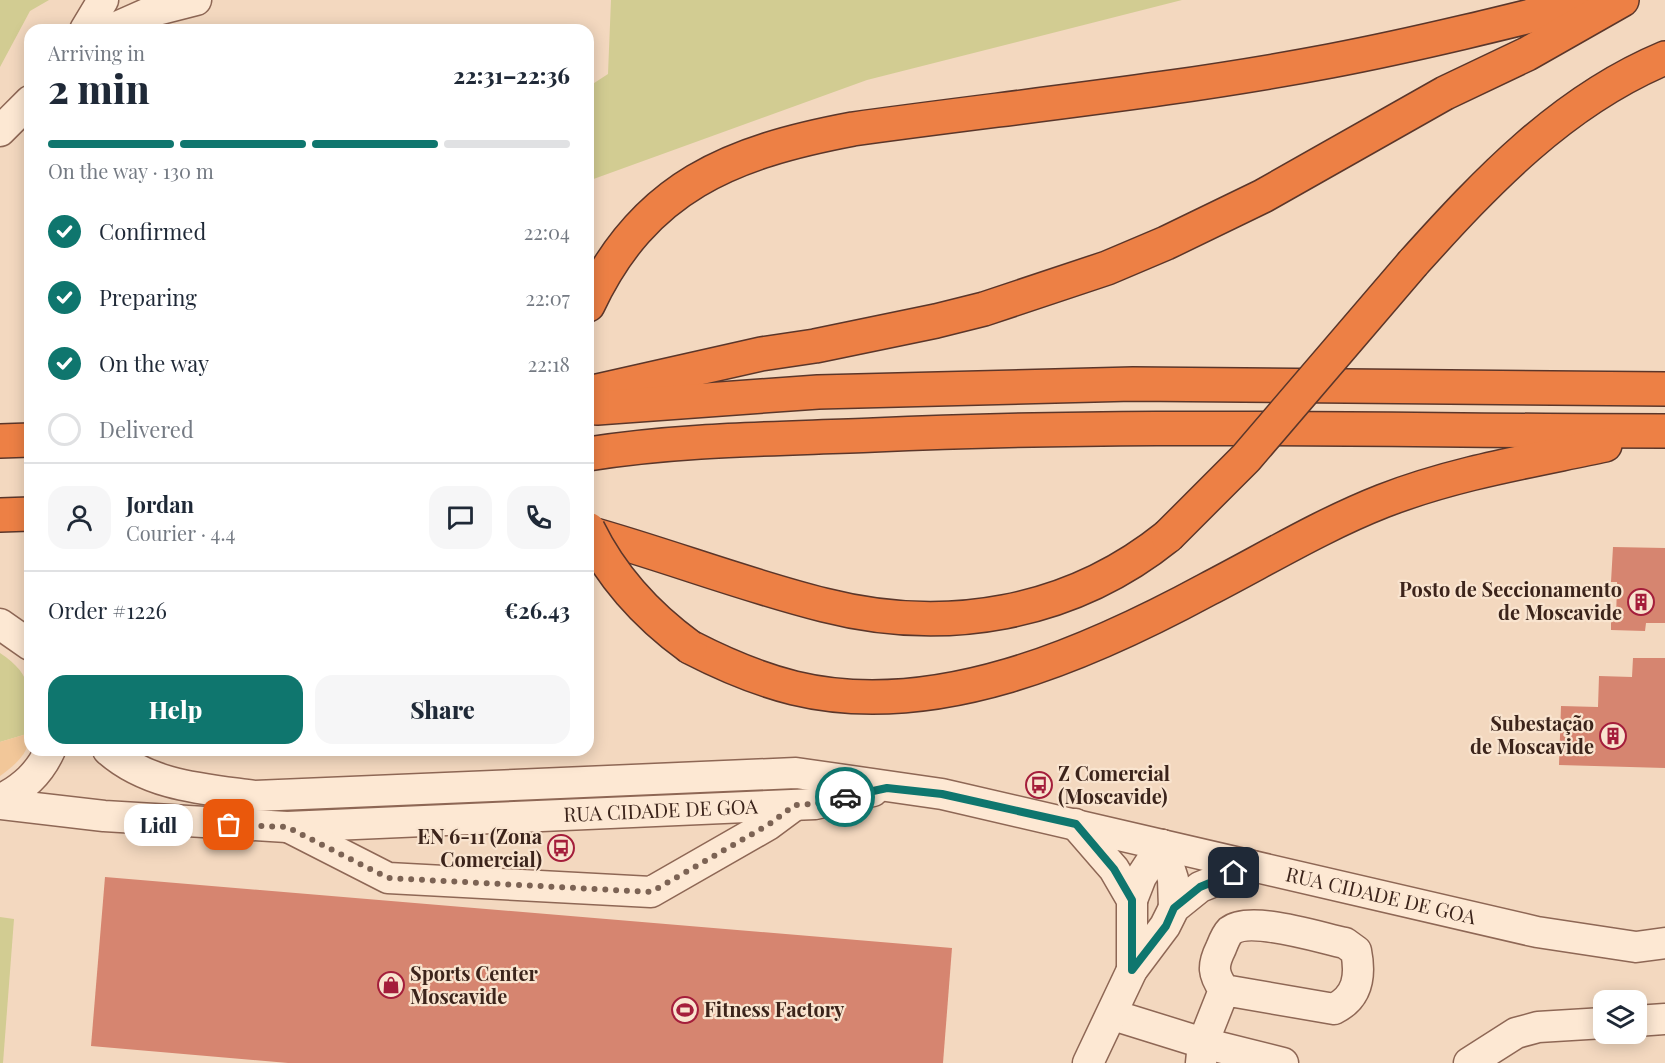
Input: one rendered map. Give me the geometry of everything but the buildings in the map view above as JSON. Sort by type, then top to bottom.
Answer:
[{"type":"highway","points":[[594,293],[605,271],[630,235],[666,201],[704,175],[748,155],[807,138],[853,129],[1155,90],[1319,63],[1457,34],[1595,0]]},
{"type":"highway","points":[[594,392],[761,354],[815,346],[936,321],[994,305],[1107,268],[1166,243],[1263,196],[1445,93],[1527,54],[1622,0]]},
{"type":"highway","points":[[594,533],[825,605],[910,618],[963,617],[1021,609],[1063,598],[1111,576],[1168,536],[1246,458],[1413,263],[1492,178],[1552,125],[1592,98],[1665,58]]},
{"type":"highway","points":[[594,409],[818,392],[1133,384],[1665,389]]},
{"type":"highway","points":[[594,453],[671,445],[1022,430],[1665,431]]},
{"type":"highway","points":[[594,542],[630,596],[662,626],[690,647],[752,675],[796,688],[845,695],[892,695],[961,687],[1016,674],[1113,638],[1302,538],[1383,501],[1481,470],[1665,431]]},
{"type":"highway","points":[[0,441],[24,440]]},
{"type":"highway","points":[[0,515],[24,514]]},
{"type":"street","points":[[89,24],[103,0]]},
{"type":"street","points":[[118,24],[144,6],[196,0]]},
{"type":"street","points":[[0,130],[24,106]]},
{"type":"street","points":[[0,624],[24,641]]},
{"type":"street","points":[[0,802],[22,788],[43,765],[47,756]]},
{"type":"street","name":"RUA CIDADE DE GOA","points":[[115,756],[123,763],[160,780],[190,787],[255,796],[751,773],[796,773],[887,788],[942,794],[1537,932],[1636,947],[1665,943]]},
{"type":"street","name":"RUA CIDADE DE GOA","points":[[0,802],[104,816],[287,827],[815,804],[887,788]]},
{"type":"street","points":[[287,827],[388,878],[651,892],[768,825],[795,805]]},
{"type":"street","points":[[1076,824],[1114,869],[1132,900]]},
{"type":"street","points":[[1132,970],[1132,900],[1140,877],[1162,845]]},
{"type":"street","points":[[1088,1063],[1113,1015],[1132,970],[1166,926],[1174,908],[1173,879],[1162,845]]},
{"type":"street","points":[[1174,908],[1200,887],[1252,866]]},
{"type":"street","points":[[1257,925],[1345,943],[1356,951],[1359,968],[1356,989],[1346,1003],[1334,1009],[1224,990],[1215,976],[1214,963],[1229,932],[1242,926],[1257,925]]},
{"type":"street","points":[[1202,1053],[1224,990]]},
{"type":"street","points":[[1113,1015],[1202,1053],[1283,1063]]},
{"type":"street","points":[[1647,1020],[1665,1019]]},
{"type":"street","points":[[1468,1063],[1516,1033],[1538,1027],[1593,1024]]},
{"type":"shaded area","points":[[0,0],[49,0],[30,11],[0,67]]},
{"type":"shaded area","points":[[611,0],[1182,0],[867,80],[594,179],[594,83],[608,74]]},
{"type":"shaded area","points":[[0,653],[11,661],[24,677],[24,735],[0,742]]},
{"type":"shaded area","points":[[0,917],[14,919],[3,1063],[0,1063]]},
{"type":"sand","points":[[24,735],[24,752],[16,763],[0,776],[0,742]]},
{"type":"way so far","points":[[229,825],[287,827],[388,878],[651,892],[768,825],[795,805],[815,804],[845,797]]},
{"type":"place","name":"Posto de Seccionamento de Moscavide","points":[[1641,602]]},
{"type":"place","name":"Subestação de Moscavide","points":[[1613,736]]},
{"type":"place","name":"Z Comercial (Moscavide)","points":[[1039,785]]},
{"type":"place","name":"Lidl","points":[[229,825]]},
{"type":"place","name":"EN 6-11 (Zona Comercial)","points":[[561,848]]},
{"type":"place","name":"Sports Center Moscavide","points":[[391,985]]},
{"type":"place","name":"Fitness Factory","points":[[685,1010]]},
{"type":"route","points":[[845,797],[887,788],[942,794],[1076,824],[1114,869],[1132,900],[1132,970],[1166,926],[1174,908],[1200,887],[1234,873]]}]
